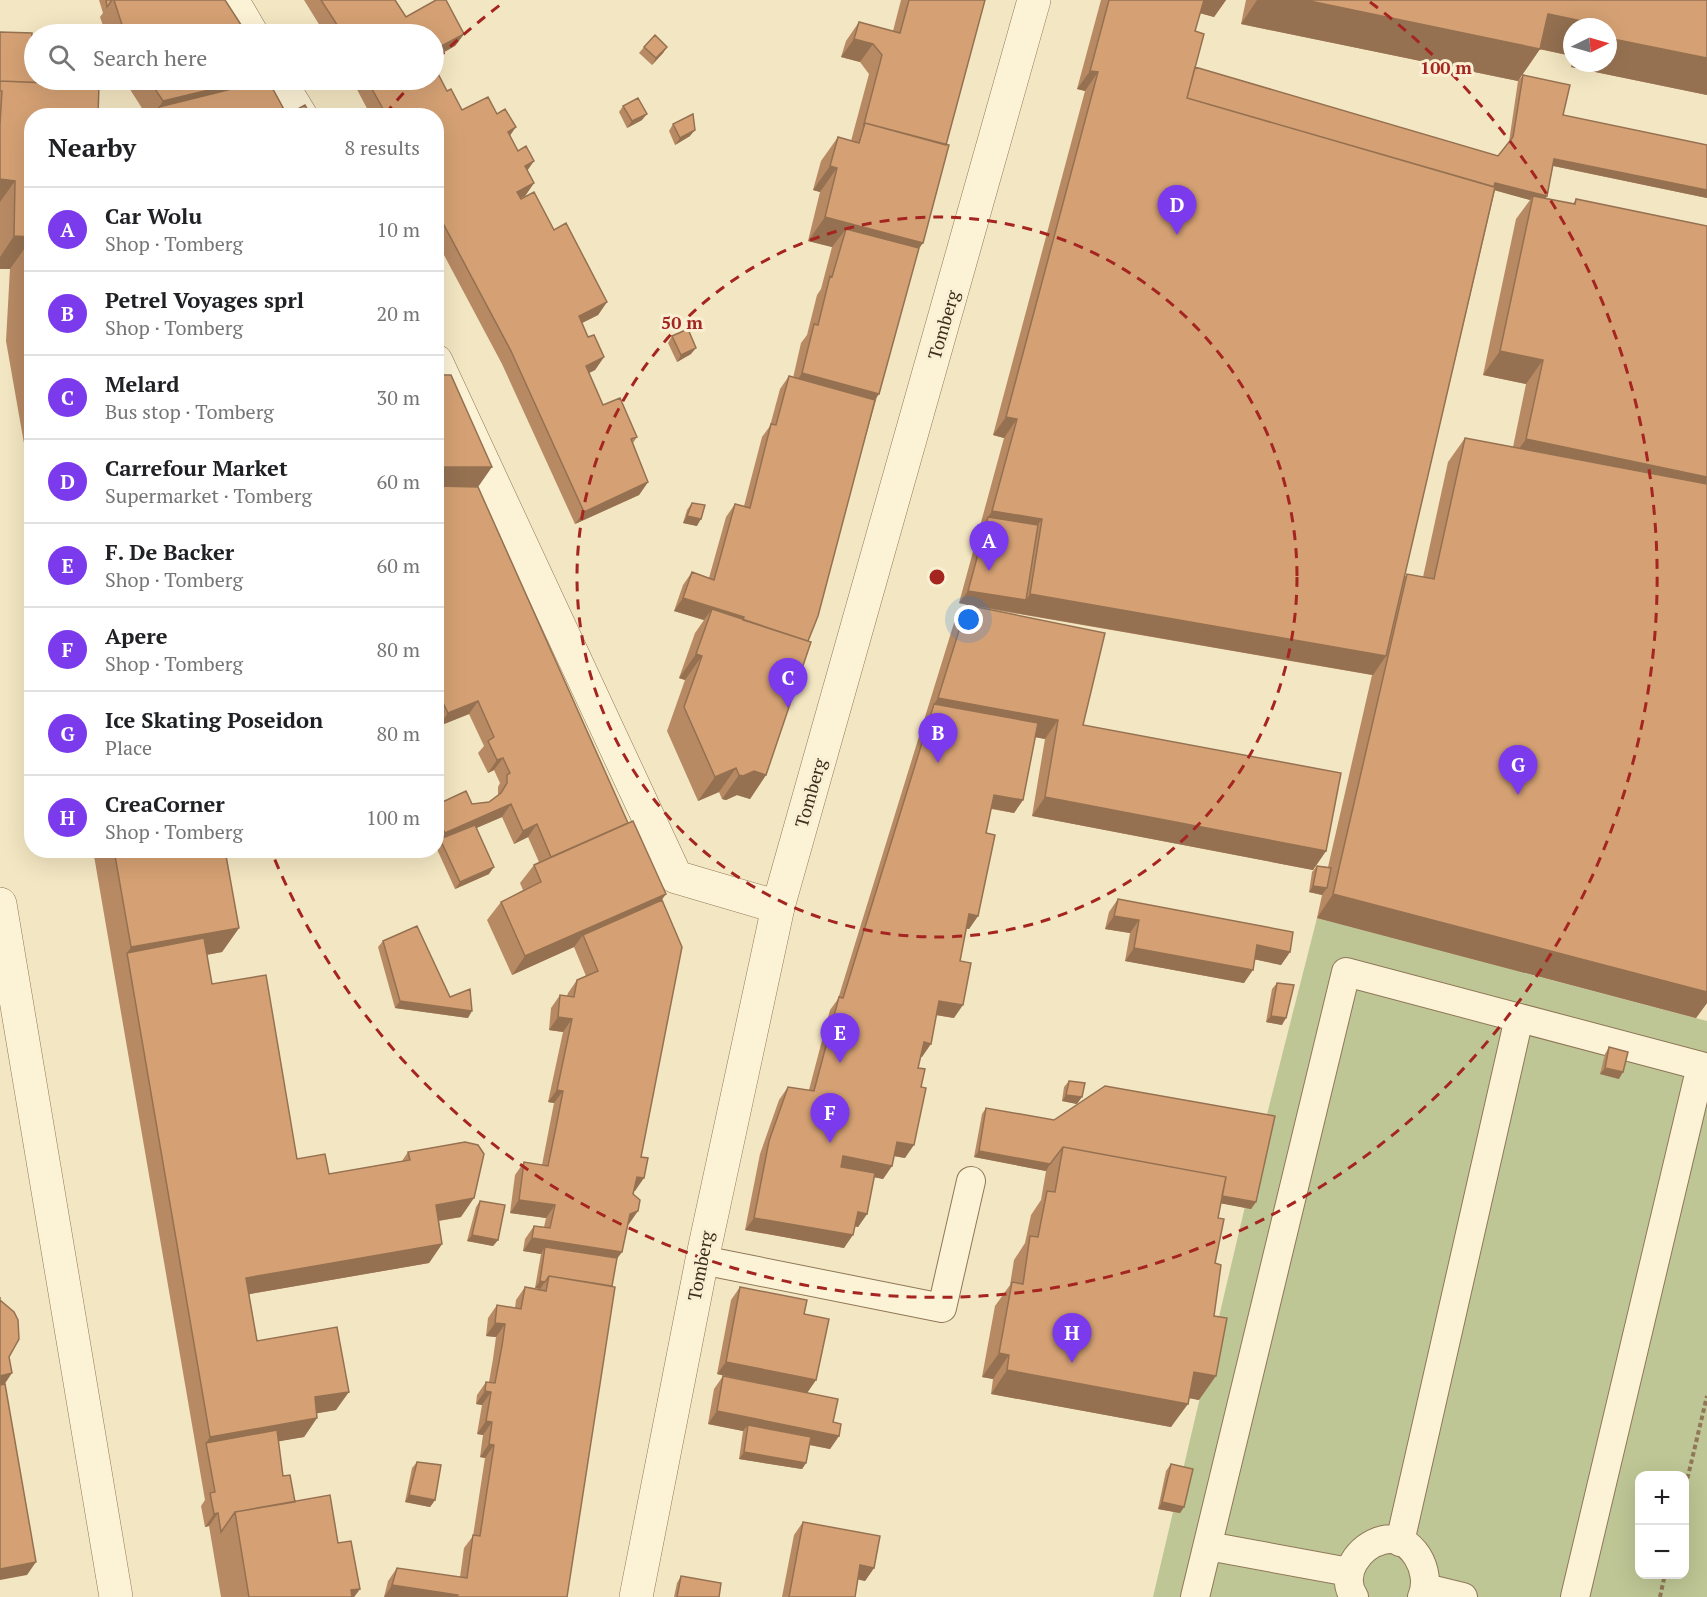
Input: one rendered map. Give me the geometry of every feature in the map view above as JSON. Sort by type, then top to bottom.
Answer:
[{"type":"street","points":[[232,0],[246,24]]},
{"type":"street","name":"Tomberg","points":[[636,1597],[702,1260],[778,907],[1034,0]]},
{"type":"street","points":[[285,90],[296,108]]},
{"type":"street","points":[[444,378],[676,877],[778,907]]},
{"type":"street","points":[[0,904],[116,1597]]},
{"type":"lane","points":[[1195,1597],[1346,972],[1701,1066],[1575,1597]]},
{"type":"lane","points":[[1400,1542],[1519,1018]]},
{"type":"lane","points":[[702,1260],[942,1308],[971,1181]]},
{"type":"lane","points":[[1208,1546],[1352,1584],[1358,1554],[1384,1540],[1400,1542],[1422,1560],[1426,1575],[1424,1593],[1463,1597]]},
{"type":"path","points":[[1689,1472],[1707,1396]]},
{"type":"path","points":[[1660,1597],[1664,1579]]},
{"type":"green space","points":[[1317,918],[1707,1021],[1707,1597],[1153,1597],[1263,1130]]},
{"type":"building","points":[[114,0],[225,0],[241,24],[122,24]]},
{"type":"building","points":[[321,0],[395,0],[406,17],[436,0],[446,0],[464,34],[444,45],[444,24],[337,24]]},
{"type":"building","points":[[909,0],[985,0],[946,145],[864,124],[882,55],[873,44],[854,39],[859,22],[900,33]]},
{"type":"building","points":[[1109,0],[1204,0],[1195,31],[1204,34],[1187,98],[1495,187],[1386,656],[1030,594],[1042,519],[992,511],[1017,419],[1006,417],[1098,72],[1090,71]]},
{"type":"building","points":[[1305,0],[1707,0],[1707,58],[1617,40],[1617,18],[1567,18],[1548,14],[1540,49]]},
{"type":"building","points":[[0,32],[24,33],[24,82],[0,81]]},
{"type":"building","points":[[655,35],[667,47],[656,58],[644,47]]},
{"type":"building","points":[[1195,67],[1498,156],[1513,137],[1523,75],[1570,85],[1563,115],[1707,145],[1707,190],[1554,159],[1547,196],[1495,183],[1494,187],[1187,98]]},
{"type":"building","points":[[0,81],[24,82],[24,90],[99,90],[98,108],[24,108],[24,237],[14,236],[15,181],[0,179],[2,91],[0,91]]},
{"type":"building","points":[[444,85],[447,91],[451,89],[462,110],[488,97],[497,114],[505,109],[516,127],[508,132],[518,151],[526,146],[534,161],[525,166],[534,183],[517,192],[521,199],[534,192],[554,230],[566,223],[607,302],[579,316],[588,337],[594,335],[604,357],[586,366],[603,405],[620,398],[637,437],[631,439],[648,482],[584,512],[511,351],[444,225],[444,108],[383,108],[373,90],[444,90]]},
{"type":"building","points":[[156,90],[209,90],[163,101]]},
{"type":"building","points":[[228,90],[273,90],[283,108],[160,108]]},
{"type":"building","points":[[638,98],[647,114],[632,121],[623,106]]},
{"type":"building","points":[[693,114],[695,130],[680,138],[673,124]]},
{"type":"building","points":[[865,123],[949,145],[923,243],[825,217],[837,168],[830,166],[838,137],[859,143]]},
{"type":"building","points":[[1533,196],[1575,204],[1576,199],[1707,226],[1707,477],[1526,439],[1543,360],[1500,351]]},
{"type":"building","points":[[846,229],[919,248],[879,394],[802,373],[814,324],[818,325],[830,276],[832,277]]},
{"type":"building","points":[[688,329],[696,348],[681,355],[672,336]]},
{"type":"building","points":[[444,375],[451,375],[492,467],[444,467]]},
{"type":"building","points":[[789,376],[875,400],[818,616],[808,641],[743,620],[744,617],[683,598],[692,572],[714,580],[735,504],[750,508],[771,424],[776,425]]},
{"type":"building","points":[[1465,438],[1707,484],[1707,992],[1333,894],[1407,574],[1434,579]]},
{"type":"building","points":[[444,486],[478,487],[628,823],[551,857],[537,824],[523,831],[511,804],[445,833],[444,801],[466,791],[472,804],[489,802],[501,793],[507,783],[507,775],[510,773],[503,758],[497,760],[488,741],[494,737],[478,701],[448,713],[444,705]]},
{"type":"building","points":[[692,503],[705,505],[701,519],[687,516]]},
{"type":"building","points":[[988,517],[1038,525],[1026,600],[968,591]]},
{"type":"building","points":[[967,605],[1105,633],[1083,725],[1341,773],[1326,851],[1045,797],[1058,720],[938,698]]},
{"type":"building","points":[[712,609],[811,642],[766,775],[754,771],[743,776],[739,775],[736,768],[715,777],[684,707],[702,656],[696,654]]},
{"type":"building","points":[[934,704],[1038,723],[1023,800],[994,795],[986,833],[995,835],[978,916],[969,914],[960,961],[971,963],[963,1005],[939,1001],[931,1044],[924,1042],[918,1068],[925,1069],[921,1087],[926,1088],[914,1145],[897,1142],[892,1166],[843,1156],[841,1167],[875,1173],[867,1214],[858,1212],[853,1235],[754,1218],[769,1141],[788,1087],[814,1091],[839,997],[843,998]]},
{"type":"building","points":[[633,821],[666,894],[525,956],[501,902],[541,882],[534,865]]},
{"type":"building","points":[[475,825],[494,867],[460,882],[444,848],[444,837]]},
{"type":"building","points":[[115,858],[226,858],[239,928],[131,947]]},
{"type":"building","points":[[1317,866],[1331,868],[1327,888],[1313,886]]},
{"type":"building","points":[[1118,899],[1293,932],[1290,952],[1257,945],[1253,970],[1134,948],[1139,920],[1114,916]]},
{"type":"building","points":[[662,900],[682,947],[641,1157],[648,1158],[644,1178],[637,1177],[633,1194],[640,1200],[638,1211],[630,1214],[622,1252],[532,1238],[534,1226],[550,1228],[555,1205],[519,1200],[524,1162],[548,1166],[556,1127],[563,1091],[557,1090],[572,1019],[558,1017],[560,995],[574,997],[577,980],[598,971],[583,935]]},
{"type":"building","points":[[417,926],[450,997],[470,989],[472,1011],[400,1001],[383,941]]},
{"type":"building","points":[[204,938],[212,984],[266,975],[297,1159],[325,1154],[329,1174],[410,1160],[408,1152],[465,1142],[478,1145],[484,1154],[474,1198],[436,1205],[442,1244],[246,1278],[257,1341],[337,1327],[349,1392],[315,1397],[317,1418],[210,1437],[127,953]]},
{"type":"building","points":[[1277,983],[1294,985],[1286,1018],[1271,1016]]},
{"type":"building","points":[[1609,1047],[1628,1052],[1623,1072],[1605,1068]]},
{"type":"building","points":[[1069,1081],[1085,1083],[1082,1097],[1066,1095]]},
{"type":"building","points":[[1105,1086],[1275,1116],[1256,1202],[1222,1196],[1226,1177],[1063,1147],[1050,1164],[979,1151],[986,1108],[1054,1120]]},
{"type":"building","points":[[1063,1147],[1226,1177],[1218,1218],[1224,1219],[1215,1263],[1221,1265],[1214,1316],[1227,1318],[1216,1376],[1194,1372],[1188,1404],[1007,1370],[1009,1355],[999,1353],[1012,1282],[1023,1284],[1030,1236],[1038,1237],[1047,1191],[1055,1192]]},
{"type":"building","points":[[480,1201],[505,1205],[498,1240],[472,1235]]},
{"type":"building","points":[[545,1247],[617,1258],[612,1286],[549,1276],[545,1282],[540,1281]]},
{"type":"building","points":[[549,1276],[615,1287],[567,1597],[457,1597],[458,1595],[392,1585],[397,1568],[467,1578],[473,1535],[480,1536],[494,1445],[489,1444],[492,1422],[486,1421],[491,1392],[485,1391],[486,1382],[495,1383],[502,1346],[505,1324],[495,1323],[497,1305],[521,1309],[525,1287],[546,1291]]},
{"type":"building","points":[[740,1287],[807,1300],[804,1314],[829,1319],[816,1380],[726,1362]]},
{"type":"building","points":[[0,1300],[14,1312],[18,1320],[19,1339],[9,1357],[12,1373],[0,1376]]},
{"type":"building","points":[[723,1376],[838,1399],[833,1422],[841,1424],[839,1436],[717,1411]]},
{"type":"building","points":[[5,1384],[36,1562],[0,1569],[0,1385]]},
{"type":"building","points":[[748,1425],[811,1437],[806,1463],[744,1452]]},
{"type":"building","points":[[277,1430],[283,1476],[290,1475],[295,1502],[235,1512],[221,1532],[218,1513],[214,1514],[210,1493],[215,1492],[206,1443]]},
{"type":"building","points":[[417,1462],[441,1465],[435,1500],[409,1495]]},
{"type":"building","points":[[1171,1464],[1193,1469],[1184,1507],[1162,1502]]},
{"type":"building","points":[[330,1495],[338,1543],[351,1541],[360,1589],[351,1590],[352,1597],[249,1597],[235,1512]]},
{"type":"building","points":[[803,1522],[880,1536],[874,1568],[860,1565],[855,1597],[789,1597]]},
{"type":"building","points":[[681,1576],[721,1583],[719,1597],[677,1597]]},
{"type":"place","name":"Carrefour Market","points":[[1177,235]]},
{"type":"place","name":"Car Wolu","points":[[989,571]]},
{"type":"place","name":"Melard","points":[[788,708]]},
{"type":"place","name":"Petrel Voyages sprl","points":[[938,763]]},
{"type":"place","name":"Ice Skating Poseidon","points":[[1518,795]]},
{"type":"place","name":"F. De Backer","points":[[840,1063]]},
{"type":"place","name":"Apere","points":[[830,1143]]},
{"type":"place","name":"CreaCorner","points":[[1072,1363]]}]
